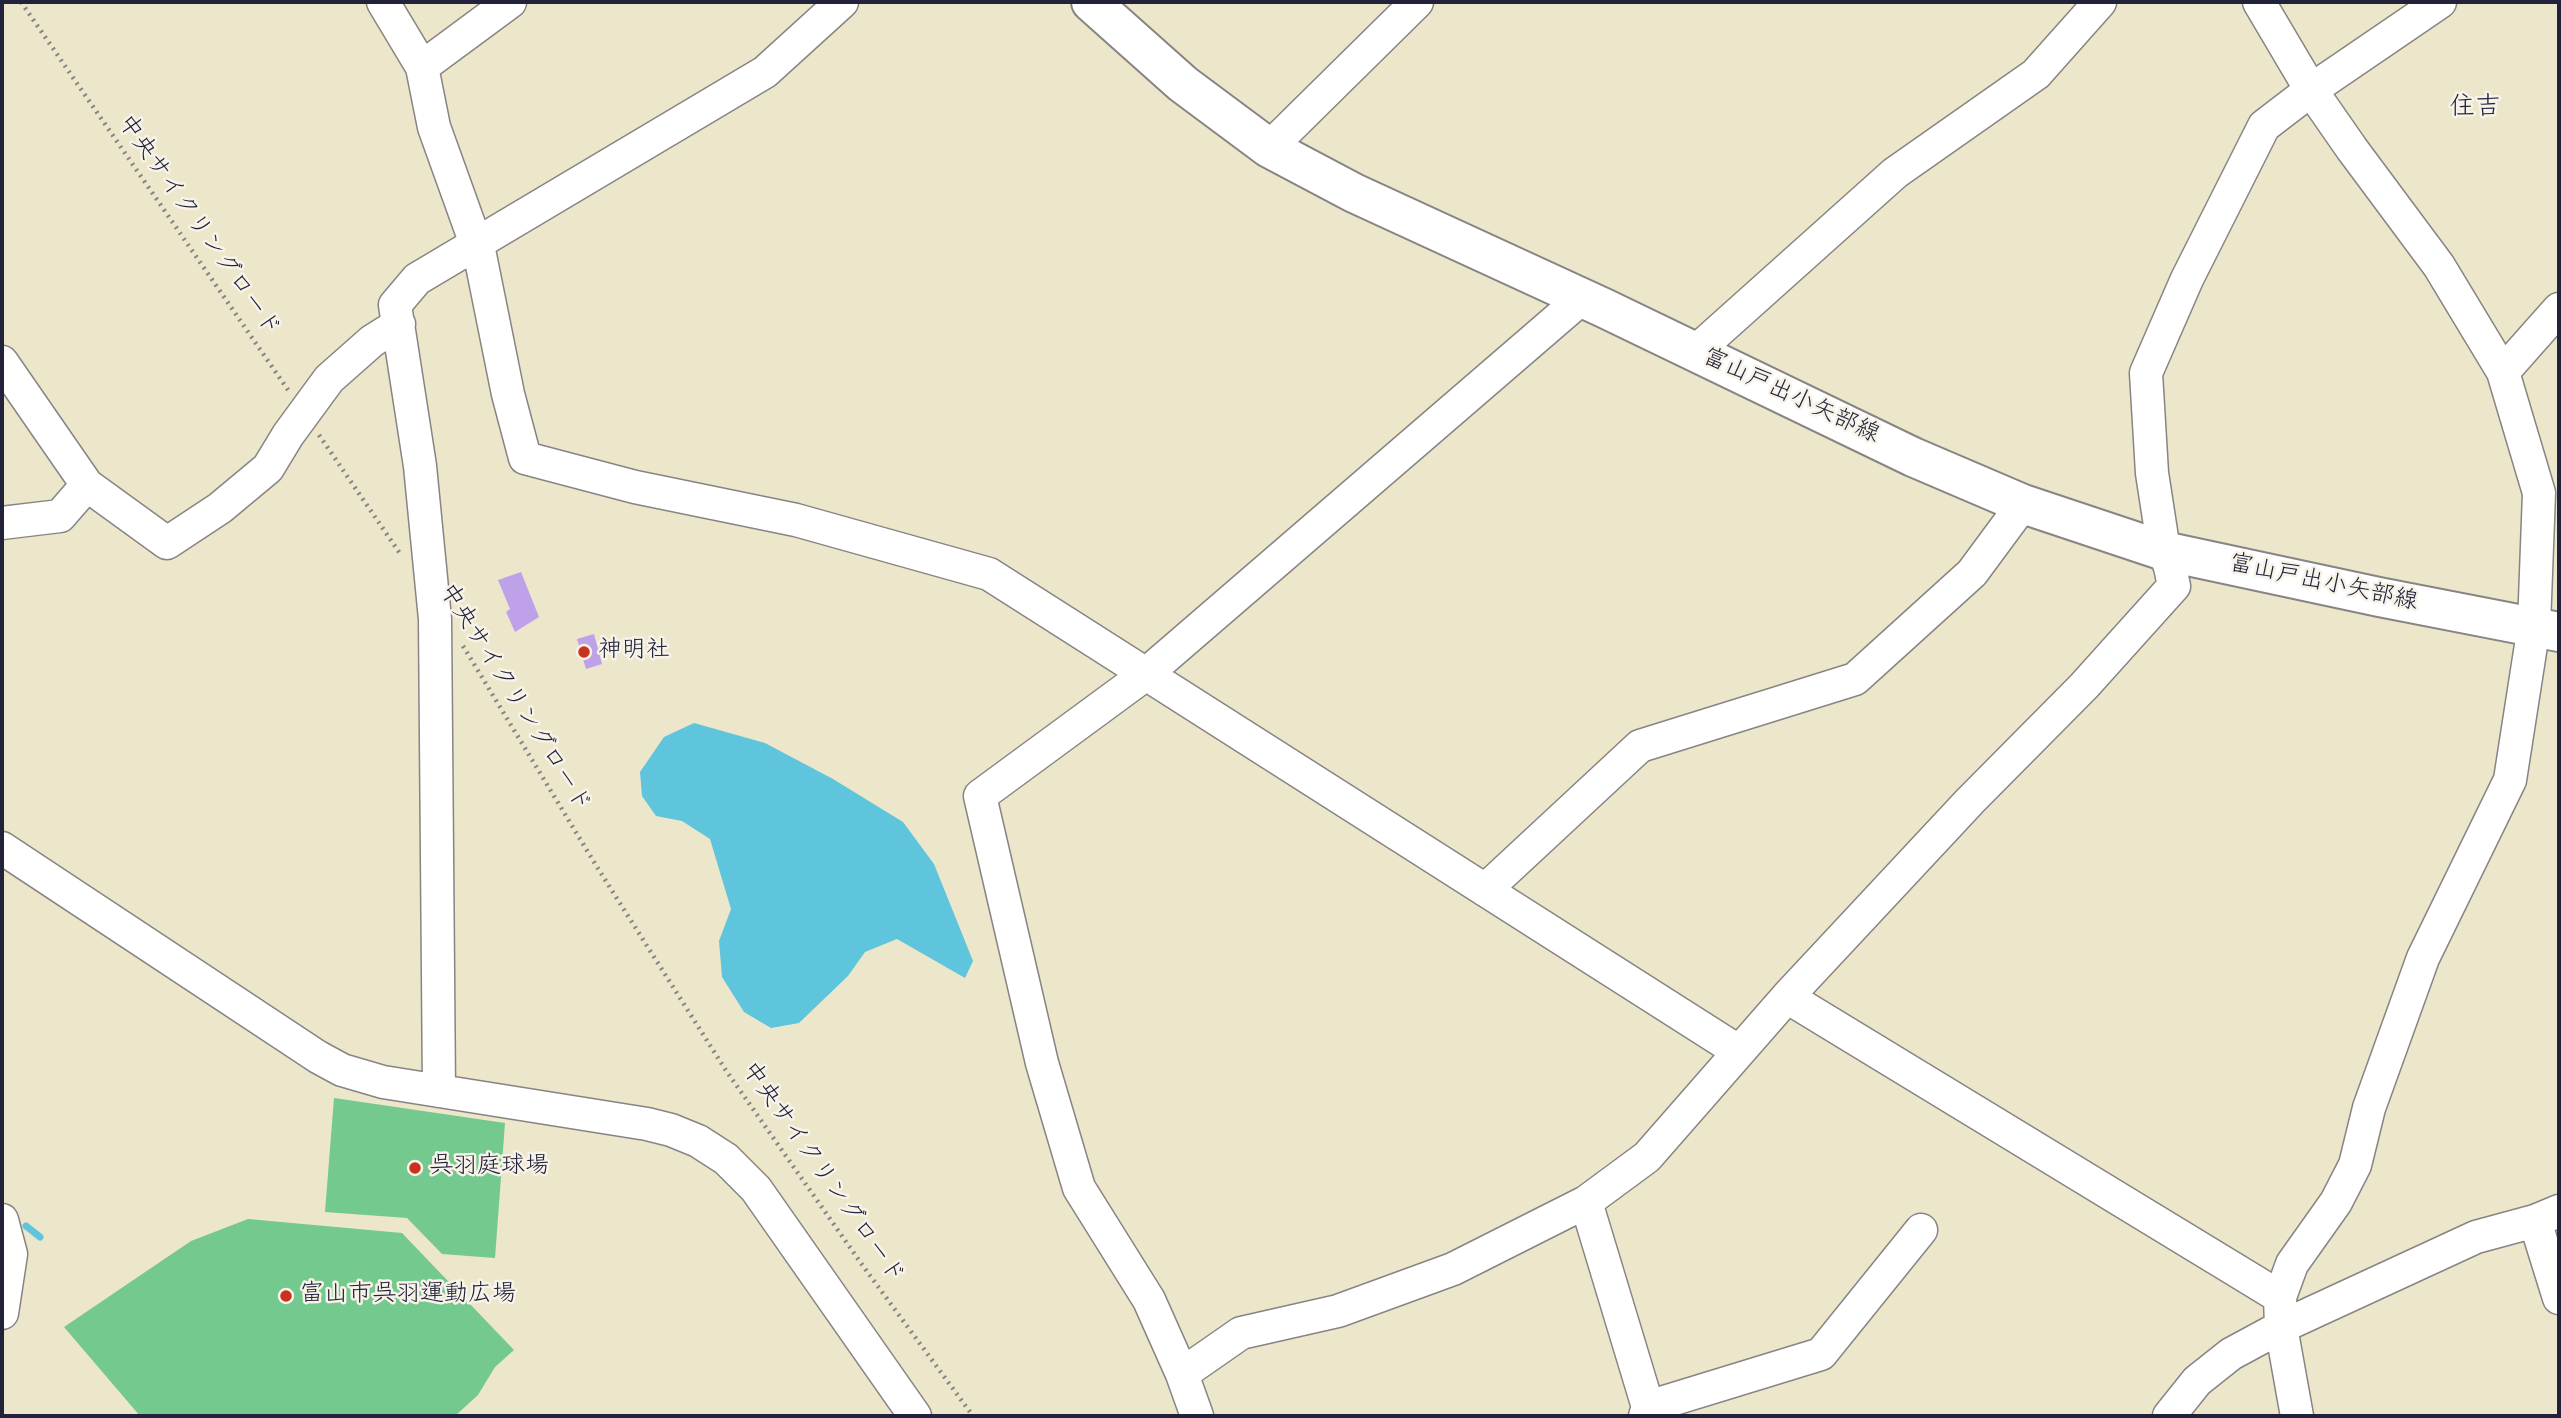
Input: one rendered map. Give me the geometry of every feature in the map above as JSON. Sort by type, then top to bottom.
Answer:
[{"type":"main road","name":"富山戸出小矢部線","points":[[1091,2],[1183,84],[1269,148],[1354,193],[1582,298],[1913,457],[2023,504],[2164,551],[2546,629]]},
{"type":"street","points":[[383,2],[422,67],[434,127],[475,244],[525,458],[635,487],[796,520],[989,574],[1738,1051]]},
{"type":"street","points":[[422,67],[510,2]]},
{"type":"street","points":[[439,1091],[435,619],[420,466],[396,305],[417,279],[765,72],[842,2]]},
{"type":"street","points":[[1269,148],[1417,2]]},
{"type":"street","points":[[1694,353],[1895,173],[2036,74],[2100,2]]},
{"type":"street","points":[[2259,2],[2311,90],[2439,267],[2503,372],[2539,493],[2546,629],[2519,708],[2510,780],[2423,958],[2369,1108],[2355,1166],[2336,1202],[2292,1264],[2281,1312],[2297,1416]]},
{"type":"street","points":[[1182,1374],[1241,1333],[1338,1311],[1453,1269],[1586,1202],[1647,1157],[1787,997],[1970,801],[2084,686],[2174,586],[2164,551],[2152,473],[2146,373],[2187,279],[2264,126],[2311,90],[2440,2]]},
{"type":"street","points":[[1197,1416],[1182,1374],[1149,1300],[1079,1188],[1042,1063],[979,796],[1146,674],[1582,298]]},
{"type":"street","points":[[2503,372],[2559,309]]},
{"type":"street","points":[[2,362],[87,485],[167,543],[220,508],[268,468],[329,379],[372,341],[399,324]]},
{"type":"street","points":[[2,523],[60,516],[87,485]]},
{"type":"street","points":[[1485,890],[1640,747],[1855,679],[1972,573],[2023,504]]},
{"type":"street","points":[[2,848],[318,1058],[342,1070],[383,1082],[647,1124],[698,1141],[726,1159],[756,1189],[915,1416]]},
{"type":"street","points":[[1787,997],[2281,1312]]},
{"type":"street","points":[[1586,1202],[1647,1412],[1821,1354],[1921,1230]]},
{"type":"street","points":[[2169,1416],[2197,1381],[2281,1312],[2476,1237],[2547,1216],[2559,1298]]},
{"type":"street","points":[[2,1220],[11,1254],[2,1313]]},
{"type":"path","name":"中央サイクリングロード","points":[[21,2],[403,559]]},
{"type":"path","name":"中央サイクリングロード","points":[[461,644],[597,867],[726,1069],[863,1266],[973,1416]]},
{"type":"green space","name":"呉羽庭球場","points":[[334,1098],[505,1123],[495,1258],[442,1254],[407,1218],[325,1212]]},
{"type":"green space","name":"富山市呉羽運動広場","points":[[248,1219],[402,1233],[514,1350],[495,1367],[478,1395],[455,1416],[140,1416],[64,1327],[191,1241]]},
{"type":"water","points":[[694,723],[765,743],[833,779],[903,822],[934,864],[973,961],[965,978],[897,939],[865,952],[848,976],[799,1023],[771,1028],[744,1012],[722,977],[719,941],[731,909],[710,839],[682,821],[656,816],[642,796],[640,772],[664,737]]},
{"type":"building","points":[[521,572],[539,617],[515,632],[506,612],[510,609],[498,580]]},
{"type":"building","points":[[594,634],[602,664],[586,669],[577,639]]},
{"type":"waterway","points":[[26,1226],[40,1237]]},
{"type":"place","name":"神明社","points":[[584,652]]},
{"type":"place","name":"呉羽庭球場","points":[[415,1168]]},
{"type":"place","name":"富山市呉羽運動広場","points":[[286,1296]]},
{"type":"district","name":"住吉","points":[[2475,110]]}]
